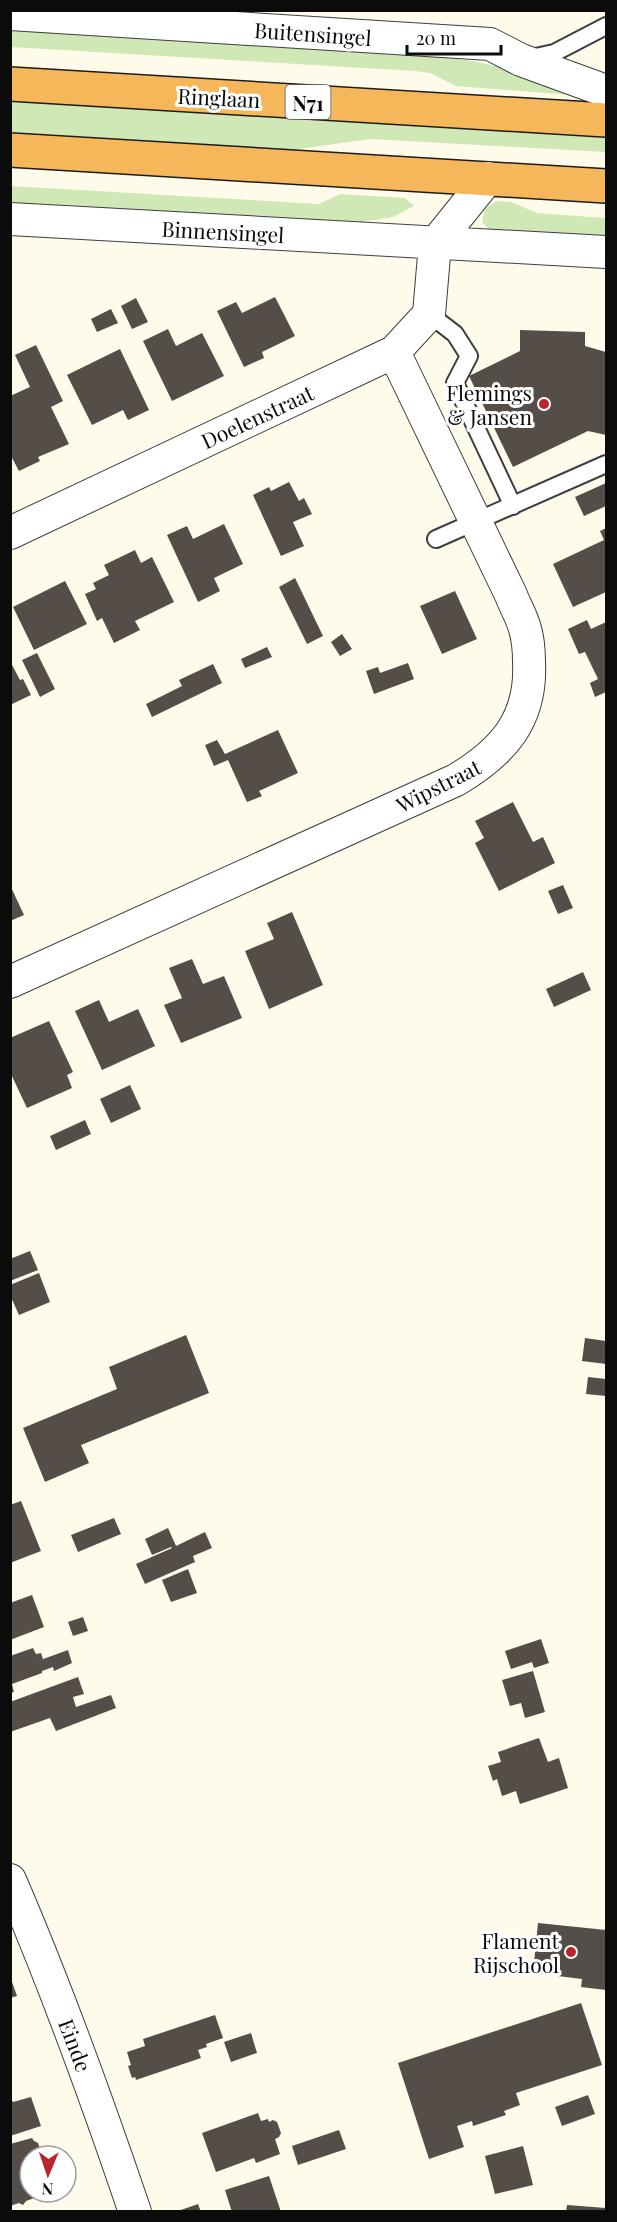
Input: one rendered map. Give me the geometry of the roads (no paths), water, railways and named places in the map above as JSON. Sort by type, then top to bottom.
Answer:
[{"type":"highway","name":"Ringlaan","points":[[10,84],[606,120]]},
{"type":"highway","points":[[10,150],[606,186]]},
{"type":"street","name":"Buitensingel","points":[[10,14],[130,16],[490,44],[520,60],[606,91]]},
{"type":"street","points":[[429,314],[435,244],[488,178]]},
{"type":"street","name":"Binnensingel","points":[[10,219],[606,252]]},
{"type":"street","name":"Doelenstraat","points":[[10,533],[394,352],[429,314]]},
{"type":"street","name":"Wipstraat","points":[[10,982],[456,780],[481,765],[497,751],[522,714],[528,694],[529,654],[525,630],[394,352]]},
{"type":"street","name":"Einde","points":[[10,1880],[42,1954],[135,2211]]},
{"type":"lane","points":[[520,60],[554,53],[606,26]]},
{"type":"lane","points":[[429,314],[455,334],[469,356],[455,383],[513,506]]},
{"type":"lane","points":[[436,539],[606,464]]},
{"type":"place","name":"Flemings & Jansen","points":[[544,404]]},
{"type":"place","name":"Flament Rijschool","points":[[571,1952]]}]
